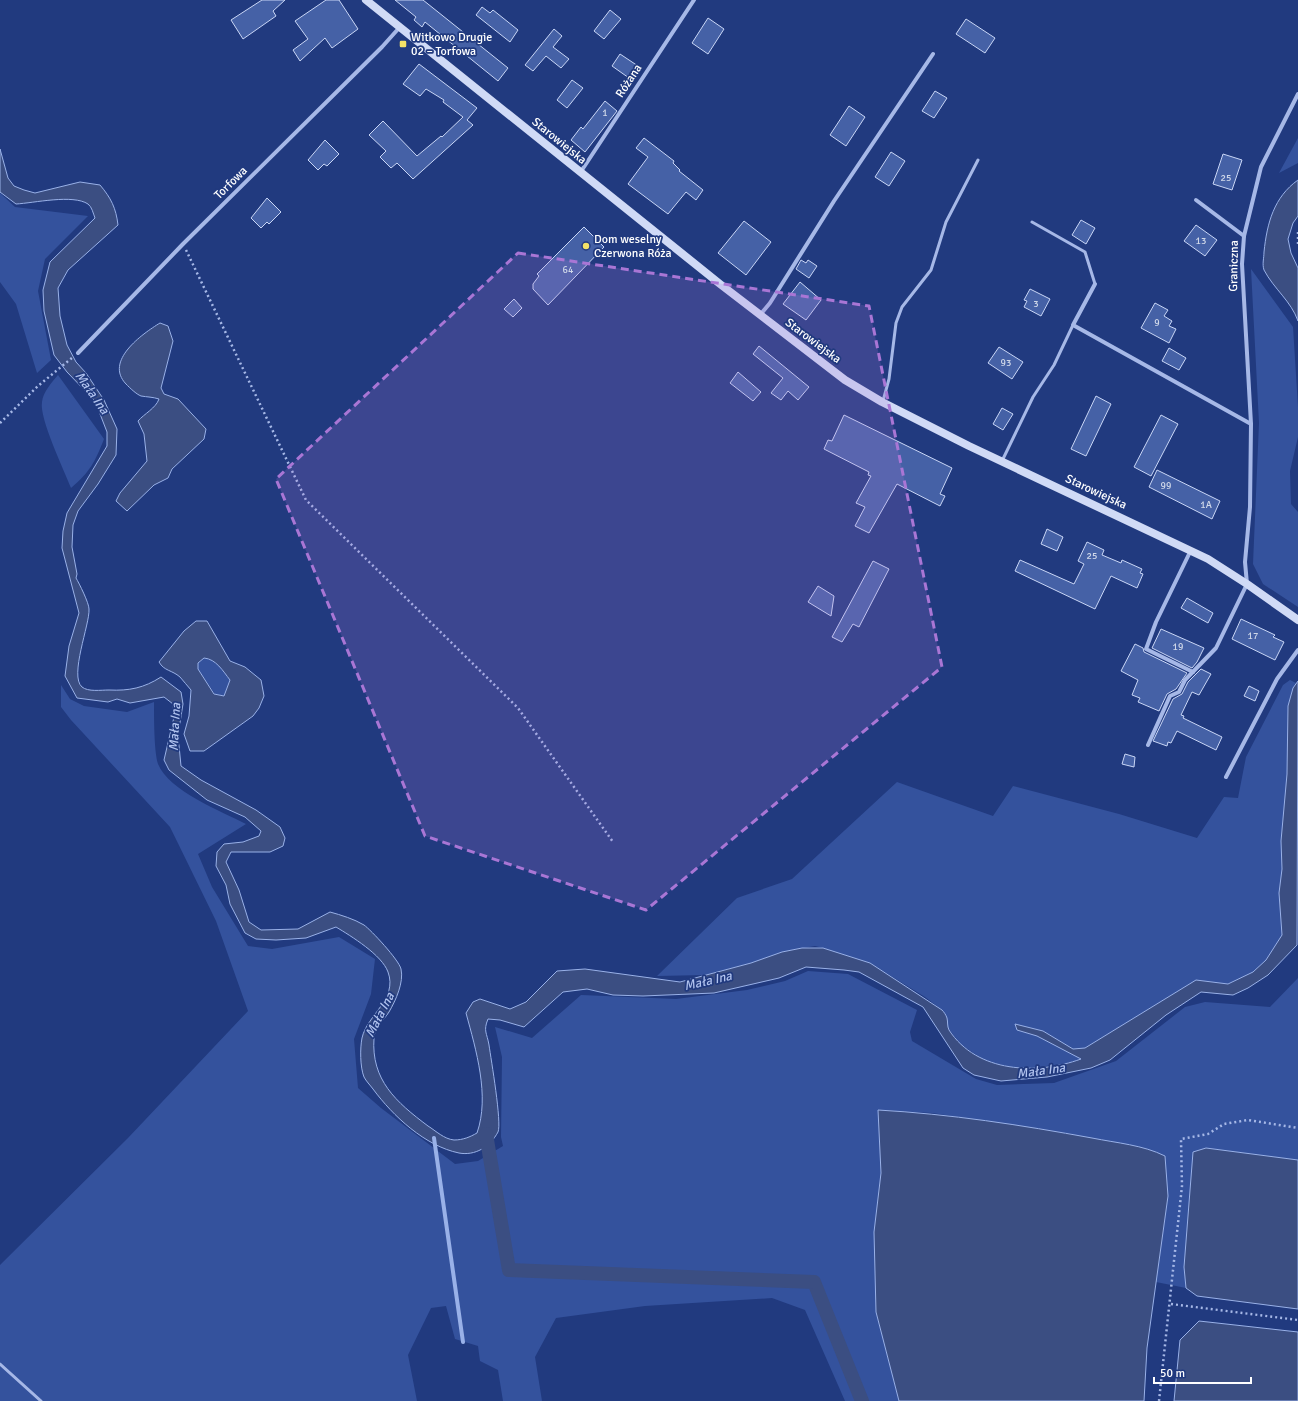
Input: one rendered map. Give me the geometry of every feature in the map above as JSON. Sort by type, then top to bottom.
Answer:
[{"type":"street","name":"Starowiejska","points":[[366,0],[580,173],[845,380],[882,402],[1002,461],[1191,550],[1248,584],[1298,620]]},
{"type":"street","name":"Różana","points":[[580,173],[694,0]]},
{"type":"street","name":"Torfowa","points":[[78,353],[184,244],[400,28]]},
{"type":"street","points":[[760,315],[770,303],[834,202],[934,54]]},
{"type":"street","name":"Graniczna","points":[[1248,584],[1245,562],[1250,507],[1251,424],[1242,264],[1244,236],[1261,167],[1298,94]]},
{"type":"street","points":[[1196,200],[1244,236]]},
{"type":"street","points":[[1095,284],[1073,325],[1251,424]]},
{"type":"street","points":[[1191,550],[1156,622],[1146,649],[1194,672]]},
{"type":"street","points":[[1148,745],[1170,696],[1179,692],[1185,680],[1216,648],[1248,584]]},
{"type":"street","points":[[1226,777],[1277,679],[1298,650]]},
{"type":"lane","points":[[882,402],[889,379],[896,323],[902,307],[931,270],[946,222],[978,160]]},
{"type":"lane","points":[[1032,222],[1085,252],[1095,284]]},
{"type":"lane","points":[[1002,461],[1033,398],[1054,365],[1073,325]]},
{"type":"lane","points":[[0,1364],[41,1401]]},
{"type":"path","points":[[1298,232],[1298,245]]},
{"type":"path","points":[[184,244],[306,500],[518,708],[613,842]]},
{"type":"path","points":[[0,423],[78,353]]},
{"type":"path","points":[[1159,1401],[1171,1304],[1182,1186],[1181,1139],[1208,1134],[1224,1124],[1248,1120],[1298,1128]]},
{"type":"path","points":[[1171,1304],[1298,1320]]},
{"type":"highlighted area","points":[[518,253],[869,306],[942,667],[646,910],[425,836],[276,479]]},
{"type":"shaded area","points":[[1298,138],[1298,163],[1279,173]]},
{"type":"shaded area","points":[[0,193],[15,207],[88,216],[45,259],[38,291],[51,360],[37,373],[16,304],[0,282]]},
{"type":"shaded area","points":[[1251,269],[1293,327],[1298,407],[1298,437],[1290,471],[1291,504],[1298,512],[1298,607],[1263,584],[1253,564],[1259,423]]},
{"type":"shaded area","points":[[58,375],[104,439],[98,454],[87,472],[71,488],[48,431],[42,410],[44,395],[48,387]]},
{"type":"shaded area","points":[[204,658],[216,663],[230,680],[224,696],[215,694],[198,669],[198,663]]},
{"type":"shaded area","points":[[1290,680],[1296,683],[1288,706],[1287,774],[1281,841],[1282,869],[1279,893],[1282,935],[1266,960],[1253,972],[1228,984],[1196,980],[1085,1048],[1073,1049],[1043,1031],[1015,1025],[1017,1030],[1037,1036],[1082,1059],[1063,1064],[1020,1069],[985,1061],[960,1044],[948,1028],[947,1018],[942,1010],[925,997],[870,963],[815,946],[782,952],[751,963],[705,975],[657,976],[737,898],[792,879],[897,782],[993,816],[1013,786],[1119,814],[1197,838],[1224,797],[1238,798],[1246,757],[1283,685]]},
{"type":"shaded area","points":[[61,685],[70,699],[84,706],[127,712],[154,702],[154,734],[156,751],[158,764],[164,774],[173,783],[197,799],[246,824],[198,854],[212,887],[248,946],[272,949],[339,937],[375,959],[371,994],[354,1039],[358,1088],[381,1108],[455,1164],[478,1161],[503,1146],[501,1137],[502,1057],[495,1027],[532,1038],[581,995],[676,999],[747,990],[785,981],[808,971],[848,974],[917,1010],[910,1032],[912,1041],[976,1079],[997,1085],[1054,1083],[1116,1061],[1185,1007],[1205,1002],[1270,1007],[1298,978],[1298,1160],[1206,1148],[1193,1152],[1184,1267],[1186,1288],[1156,1282],[1168,1196],[1072,1134],[932,1113],[878,1110],[881,1173],[874,1232],[876,1312],[899,1401],[845,1401],[805,1310],[772,1298],[645,1306],[556,1318],[535,1357],[542,1401],[503,1401],[498,1370],[480,1361],[478,1346],[455,1339],[446,1306],[431,1308],[408,1355],[417,1401],[0,1401],[0,1265],[128,1138],[248,1011],[216,921],[170,827],[71,720],[61,707]]},
{"type":"water","name":"Mała Ina","points":[[0,149],[8,178],[14,186],[24,190],[35,193],[80,182],[100,185],[112,204],[116,213],[118,225],[68,270],[58,288],[60,316],[67,345],[76,362],[86,373],[104,400],[117,429],[116,455],[98,484],[78,511],[73,525],[72,547],[77,574],[76,578],[89,606],[79,661],[79,681],[82,687],[88,690],[123,690],[142,686],[161,677],[181,692],[183,704],[178,735],[181,766],[201,780],[256,810],[280,827],[285,838],[283,846],[270,852],[231,852],[226,862],[239,890],[249,922],[261,930],[298,929],[330,912],[352,919],[364,925],[390,952],[399,965],[402,974],[399,991],[394,1002],[374,1034],[374,1053],[377,1066],[381,1078],[396,1099],[416,1117],[440,1134],[454,1140],[469,1137],[477,1133],[481,1119],[482,1089],[480,1073],[474,1042],[466,1013],[473,1002],[480,999],[510,1009],[526,1002],[557,971],[585,969],[680,982],[751,963],[782,952],[802,948],[823,948],[870,963],[942,1010],[947,1018],[949,1030],[961,1044],[975,1055],[991,1062],[1009,1067],[1027,1068],[1064,1064],[1081,1059],[1037,1036],[1017,1030],[1015,1024],[1043,1031],[1073,1049],[1085,1048],[1196,980],[1228,984],[1253,972],[1266,960],[1282,935],[1279,893],[1282,869],[1281,841],[1287,774],[1288,706],[1293,688],[1298,681],[1297,945],[1268,975],[1248,988],[1233,995],[1201,992],[1166,1015],[1110,1060],[1091,1068],[1047,1077],[1001,1081],[974,1075],[963,1068],[923,1007],[859,972],[806,967],[779,978],[714,993],[643,996],[613,995],[587,989],[563,992],[524,1027],[500,1020],[488,1019],[486,1029],[499,1117],[498,1132],[491,1142],[476,1152],[465,1154],[446,1149],[422,1137],[390,1109],[367,1082],[363,1073],[361,1058],[362,1038],[365,1030],[381,1006],[389,990],[390,982],[385,966],[365,946],[336,927],[306,938],[276,940],[256,939],[245,933],[230,904],[226,885],[216,866],[217,852],[224,844],[243,842],[259,836],[261,831],[245,817],[207,800],[169,770],[164,760],[174,717],[173,704],[164,697],[130,703],[117,699],[108,702],[77,698],[65,676],[69,646],[79,613],[62,548],[63,531],[67,513],[107,446],[107,432],[95,401],[67,372],[54,355],[44,311],[43,290],[50,262],[95,218],[89,205],[81,201],[63,199],[16,204],[0,192]]},
{"type":"water","points":[[1298,180],[1298,216],[1293,223],[1288,239],[1291,253],[1298,268],[1298,321],[1291,307],[1268,277],[1264,270],[1263,263],[1265,241],[1273,212],[1283,194]]},
{"type":"water","points":[[160,323],[168,326],[173,341],[161,388],[164,394],[178,399],[206,429],[204,439],[172,469],[168,478],[154,485],[127,511],[116,501],[120,493],[147,461],[144,434],[138,421],[153,408],[159,399],[141,396],[133,391],[120,375],[120,366],[122,357],[128,349],[144,334]]},
{"type":"water","points":[[196,621],[207,621],[230,661],[245,667],[261,680],[264,696],[259,708],[253,716],[204,751],[190,751],[184,734],[189,716],[191,690],[180,677],[163,667],[159,662],[184,631]],"holes":[[[204,658],[216,663],[230,680],[224,696],[214,694],[198,669],[198,663]]]},
{"type":"water","points":[[878,1110],[959,1117],[1039,1129],[1130,1145],[1148,1149],[1165,1156],[1168,1196],[1147,1348],[1144,1401],[899,1401],[876,1312],[874,1232],[881,1173]]},
{"type":"water","points":[[1206,1148],[1298,1160],[1298,1309],[1197,1296],[1186,1288],[1184,1267],[1193,1152]]},
{"type":"water","points":[[1199,1321],[1298,1332],[1298,1401],[1174,1401],[1180,1340]]},
{"type":"building","points":[[262,0],[285,0],[273,11],[276,16],[243,39],[231,20]]},
{"type":"building","points":[[326,0],[339,0],[358,29],[332,48],[325,38],[300,61],[293,50],[308,39],[295,21]]},
{"type":"building","points":[[395,0],[423,0],[508,68],[498,81],[425,22],[422,27],[414,20],[416,17]]},
{"type":"building","points":[[482,7],[490,13],[493,10],[518,30],[510,42],[476,15]]},
{"type":"building","points":[[610,10],[621,19],[604,39],[594,31]]},
{"type":"building","points":[[708,18],[724,29],[708,54],[692,43]]},
{"type":"building","points":[[966,19],[995,38],[985,53],[956,34]]},
{"type":"building","points":[[554,29],[562,36],[553,47],[569,59],[561,68],[546,56],[533,71],[525,65]]},
{"type":"building","points":[[620,54],[638,66],[629,78],[612,66]]},
{"type":"building","points":[[419,64],[477,108],[467,120],[473,125],[413,179],[397,163],[391,168],[380,157],[386,151],[369,135],[383,121],[417,156],[441,136],[442,137],[463,117],[443,102],[444,100],[426,89],[420,96],[403,84]]},
{"type":"building","points":[[572,80],[583,88],[567,108],[557,100]]},
{"type":"building","points":[[935,91],[947,98],[934,118],[922,111]]},
{"type":"building","points":[[605,101],[617,111],[585,152],[571,140],[581,127],[583,129]]},
{"type":"building","points":[[849,106],[865,117],[846,146],[830,135]]},
{"type":"building","points":[[644,138],[674,161],[673,163],[680,170],[679,171],[703,190],[696,200],[686,192],[668,214],[628,184],[648,157],[636,148]]},
{"type":"building","points":[[325,140],[339,154],[327,166],[324,164],[318,170],[308,160]]},
{"type":"building","points":[[891,152],[905,161],[889,186],[875,177]]},
{"type":"building","points":[[1223,154],[1242,160],[1232,190],[1213,184]]},
{"type":"building","points":[[267,198],[281,212],[269,224],[267,222],[261,228],[251,218]]},
{"type":"building","points":[[1081,220],[1095,228],[1086,244],[1072,235]]},
{"type":"building","points":[[744,221],[771,242],[746,275],[718,253]]},
{"type":"building","points":[[1196,225],[1217,240],[1205,256],[1184,241]]},
{"type":"building","points":[[584,227],[604,247],[548,305],[533,289],[533,284],[539,276],[537,274]]},
{"type":"building","points":[[801,260],[806,263],[808,260],[817,266],[809,278],[796,269]]},
{"type":"building","points":[[800,282],[821,300],[806,320],[783,304]]},
{"type":"building","points":[[1030,289],[1050,299],[1041,316],[1024,307],[1027,301],[1024,300]]},
{"type":"building","points":[[514,299],[522,308],[513,317],[504,309]]},
{"type":"building","points":[[1155,303],[1168,310],[1164,316],[1172,321],[1169,326],[1176,329],[1169,343],[1141,328]]},
{"type":"building","points":[[759,346],[809,387],[798,400],[788,391],[781,400],[771,393],[783,378],[753,354]]},
{"type":"building","points":[[999,347],[1023,362],[1012,379],[988,363]]},
{"type":"building","points":[[1169,348],[1186,358],[1179,370],[1162,361]]},
{"type":"building","points":[[738,372],[761,392],[753,401],[730,383]]},
{"type":"building","points":[[1096,396],[1111,404],[1086,456],[1071,449]]},
{"type":"building","points":[[1002,408],[1013,414],[1003,430],[993,424]]},
{"type":"building","points":[[844,415],[952,468],[940,494],[945,496],[940,506],[897,484],[869,533],[855,526],[865,507],[856,503],[871,476],[868,475],[869,472],[824,449],[828,440],[832,441]]},
{"type":"building","points":[[1161,415],[1178,424],[1151,476],[1134,467]]},
{"type":"building","points":[[1157,470],[1220,501],[1212,519],[1149,487]]},
{"type":"building","points":[[1047,529],[1063,537],[1057,551],[1041,544]]},
{"type":"building","points":[[1087,542],[1104,550],[1102,555],[1121,563],[1122,560],[1142,569],[1140,573],[1143,574],[1137,588],[1111,576],[1095,609],[1015,571],[1020,560],[1074,584],[1084,564],[1078,561]]},
{"type":"building","points":[[873,561],[889,569],[859,627],[853,624],[842,642],[832,637]]},
{"type":"building","points":[[818,586],[834,596],[831,616],[808,602]]},
{"type":"building","points":[[1187,598],[1213,613],[1208,623],[1181,608]]},
{"type":"building","points":[[1241,619],[1275,635],[1273,637],[1284,642],[1275,660],[1232,639]]},
{"type":"building","points":[[1161,629],[1204,648],[1197,662],[1192,668],[1152,648]]},
{"type":"building","points":[[1135,644],[1143,648],[1144,652],[1187,673],[1176,689],[1167,694],[1159,711],[1138,702],[1140,698],[1132,695],[1138,680],[1121,671]]},
{"type":"building","points":[[1201,669],[1211,674],[1199,695],[1192,692],[1181,715],[1184,716],[1183,718],[1222,737],[1216,750],[1177,731],[1171,743],[1168,742],[1167,746],[1153,741],[1173,699],[1182,694],[1188,682]]},
{"type":"building","points":[[1249,686],[1259,691],[1255,701],[1244,696]]},
{"type":"building","points":[[1125,754],[1135,757],[1134,767],[1122,764]]},
{"type":"waterway","points":[[486,1134],[509,1270],[814,1282],[862,1401]]},
{"type":"waterway","points":[[434,1138],[463,1342]]},
{"type":"place","name":"Witkowo Drugie 02 – Torfowa","points":[[403,44]]},
{"type":"place","name":"Dom weselny Czerwona Róża","points":[[586,246]]}]
